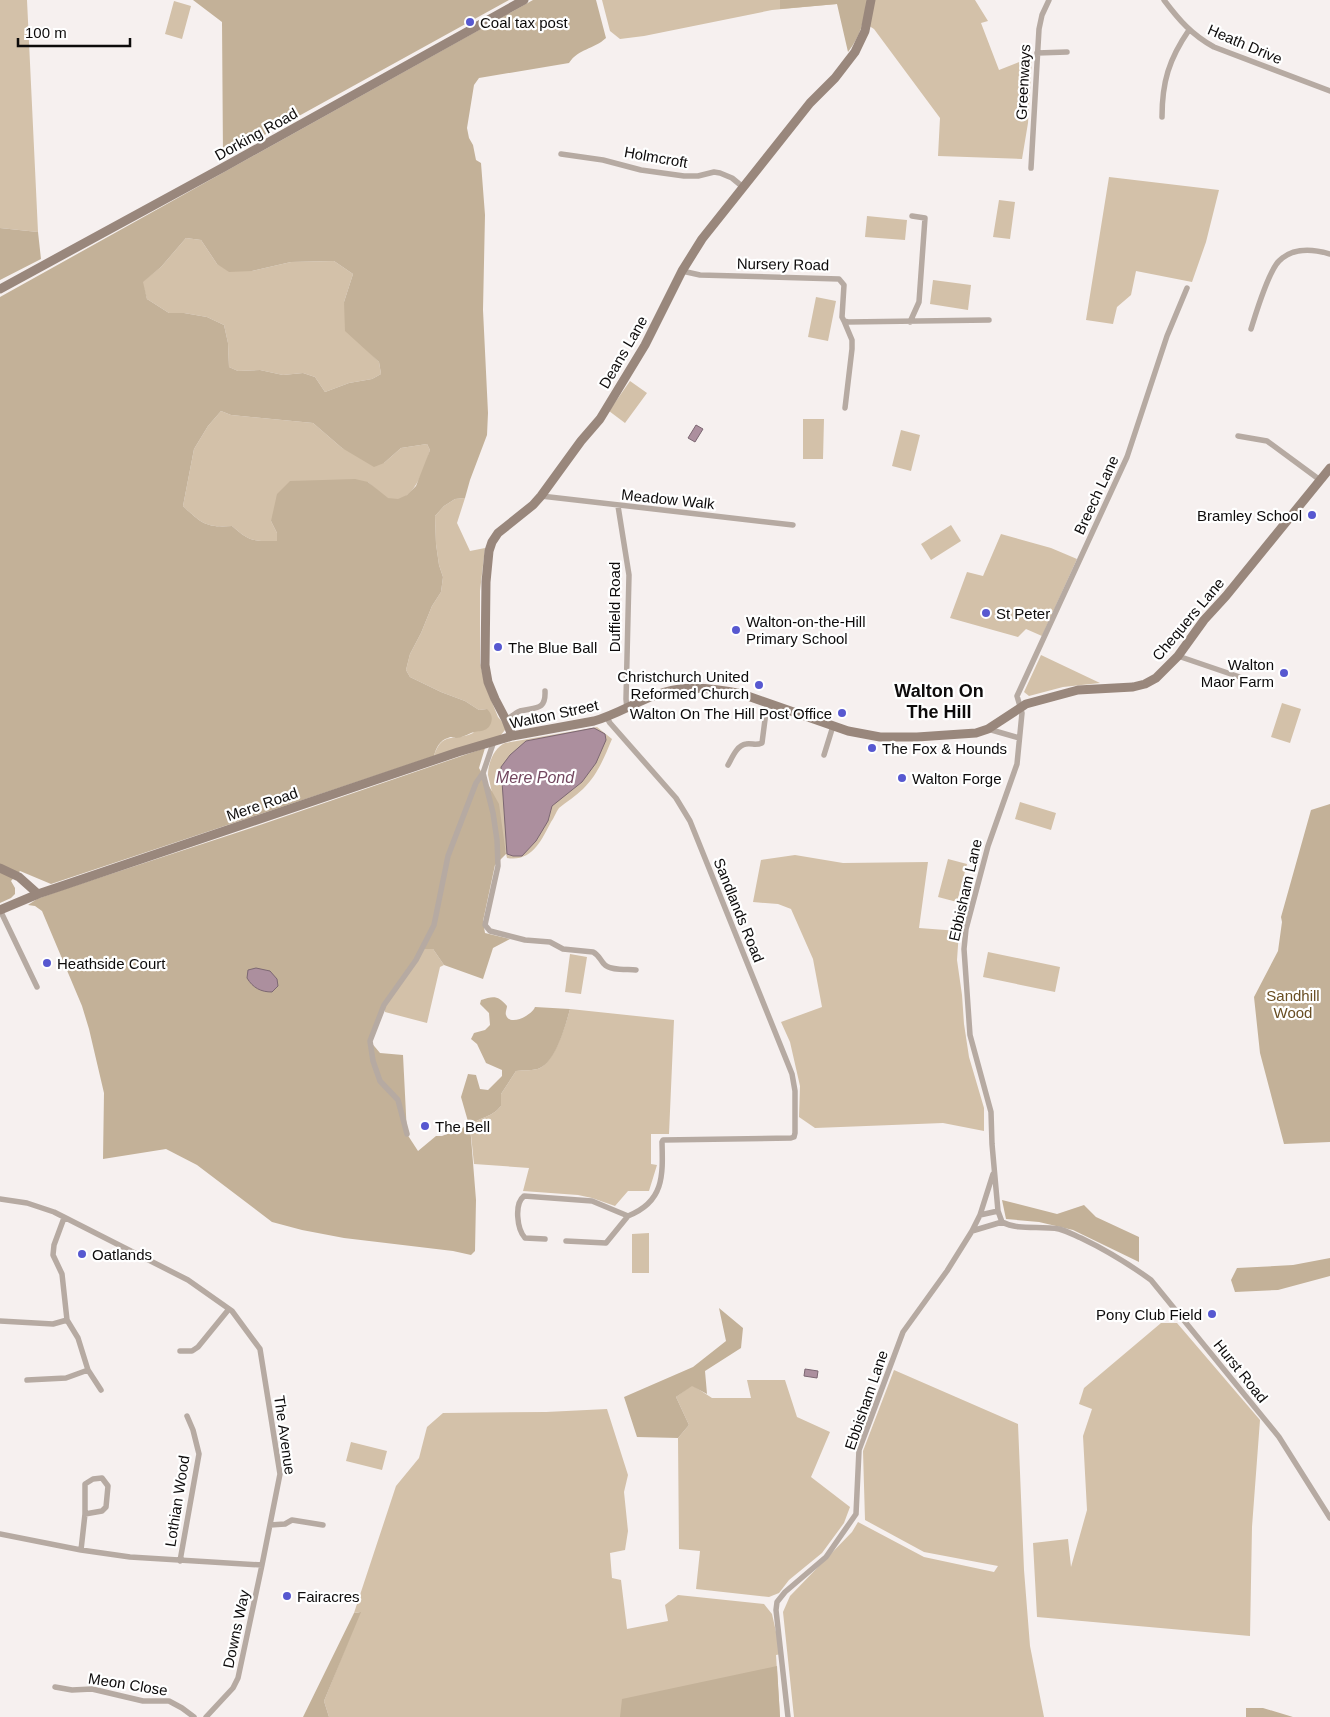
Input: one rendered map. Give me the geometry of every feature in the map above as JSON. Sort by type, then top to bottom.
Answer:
[{"type":"main road","name":"Dorking Road","points":[[0,289],[524,0]]},
{"type":"main road","name":"Deans Lane","points":[[512,736],[488,682],[485,665],[485,596],[489,551],[492,542],[498,533],[541,496],[581,441],[590,432],[646,345],[682,271],[702,239],[810,104],[856,52],[865,31],[871,0]]},
{"type":"main road","name":"Chequers Lane","points":[[1020,707],[1035,701],[1078,690],[1133,687],[1145,684],[1156,678],[1178,656],[1204,620],[1226,596],[1330,468]]},
{"type":"main road","name":"Walton Street","points":[[494,741],[607,718],[666,691],[686,689],[742,694],[833,726],[865,735],[886,738],[976,733],[988,729],[1020,707]]},
{"type":"main road","name":"Mere Road","points":[[0,910],[38,894],[494,741]]},
{"type":"main road","points":[[0,868],[19,877],[38,894]]},
{"type":"street","name":"Greenways","points":[[1031,168],[1040,22],[1049,0]]},
{"type":"street","name":"Heath Drive","points":[[1164,0],[1178,19],[1199,39],[1214,47],[1330,91]]},
{"type":"street","points":[[1162,117],[1163,90],[1169,64],[1189,30]]},
{"type":"street","points":[[1037,53],[1067,52]]},
{"type":"street","name":"Holmcroft","points":[[561,154],[603,160],[641,170],[684,176],[720,173],[732,178],[743,187]]},
{"type":"street","points":[[910,322],[918,302],[925,218],[912,216]]},
{"type":"street","points":[[1250,329],[1271,274],[1279,261],[1292,253],[1306,249],[1330,254]]},
{"type":"street","name":"Nursery Road","points":[[682,271],[700,275],[839,279],[844,286],[842,317],[852,340],[846,408]]},
{"type":"street","name":"Breech Lane","points":[[1020,707],[1017,696],[1130,450],[1167,336],[1187,288]]},
{"type":"street","points":[[844,321],[989,320]]},
{"type":"street","points":[[1238,436],[1267,442],[1320,480]]},
{"type":"street","name":"Meadow Walk","points":[[541,496],[793,525]]},
{"type":"street","name":"Duffield Road","points":[[618,506],[629,575],[627,708]]},
{"type":"street","points":[[1178,656],[1266,686]]},
{"type":"street","points":[[506,720],[517,712],[534,709],[542,705],[545,691]]},
{"type":"street","points":[[728,765],[739,747],[744,744],[757,745],[762,743],[767,704]]},
{"type":"street","name":"Ebbisham Lane","points":[[1002,1222],[998,1211],[991,1112],[970,1035],[964,950],[966,929],[988,846],[1017,764],[1022,713],[1020,707]]},
{"type":"street","name":"Sandlands Road","points":[[607,718],[676,798],[690,821],[792,1074],[795,1091],[794,1136],[791,1138],[666,1139],[662,1142],[662,1165],[658,1189],[648,1205],[641,1211],[628,1216]]},
{"type":"street","points":[[824,755],[833,726]]},
{"type":"street","points":[[988,729],[1019,738]]},
{"type":"street","points":[[407,1134],[398,1100],[380,1081],[373,1060],[370,1041],[384,1006],[416,960],[434,925],[448,856],[476,783],[483,773],[494,741]]},
{"type":"street","points":[[483,773],[493,813],[498,866],[485,925],[486,928],[490,931],[516,938],[550,942],[563,949],[593,952],[609,968],[636,970]]},
{"type":"street","points":[[0,910],[37,987]]},
{"type":"street","name":"Ebbisham Lane","points":[[788,1717],[776,1610],[777,1602],[785,1592],[826,1557],[856,1514],[859,1450],[903,1332],[947,1271],[972,1231],[980,1215],[995,1170]]},
{"type":"street","points":[[545,1239],[525,1238],[522,1234],[518,1221],[519,1201],[524,1196],[592,1201],[628,1216],[606,1243],[566,1241]]},
{"type":"street","name":"The Avenue","points":[[0,1199],[28,1203],[54,1212],[188,1280],[229,1309],[260,1349],[280,1474],[262,1565]]},
{"type":"street","points":[[980,1215],[998,1211]]},
{"type":"street","points":[[64,1218],[54,1245],[53,1255],[62,1274],[67,1320],[78,1338],[88,1370],[101,1390]]},
{"type":"street","points":[[972,1231],[1002,1222]]},
{"type":"street","name":"Hurst Road","points":[[1002,1222],[1011,1226],[1042,1226],[1061,1230],[1094,1244],[1151,1280],[1279,1437],[1330,1518]]},
{"type":"street","points":[[180,1350],[192,1351],[198,1347],[229,1309]]},
{"type":"street","points":[[0,1321],[53,1324],[67,1320]]},
{"type":"street","points":[[26,1380],[66,1378],[88,1370]]},
{"type":"street","name":"Lothian Wood","points":[[180,1561],[198,1454],[193,1430],[187,1416]]},
{"type":"street","points":[[81,1550],[86,1514],[85,1484],[93,1479],[102,1478],[108,1486],[106,1507],[102,1511],[86,1514]]},
{"type":"street","points":[[270,1525],[285,1524],[292,1520],[324,1525]]},
{"type":"street","points":[[0,1534],[81,1550],[130,1557],[262,1565]]},
{"type":"street","name":"Downs Way","points":[[206,1717],[232,1690],[238,1678],[262,1565]]},
{"type":"street","name":"Meon Close","points":[[55,1687],[72,1690],[92,1689],[144,1701],[169,1701],[194,1717]]},
{"type":"shaded area","points":[[0,0],[27,0],[38,232],[0,228]]},
{"type":"shaded area","points":[[602,0],[975,0],[988,21],[981,23],[999,70],[1032,57],[1028,123],[1022,159],[938,156],[940,118],[874,29],[837,4],[772,10],[644,36],[620,39],[610,31]]},
{"type":"shaded area","points":[[174,1],[191,6],[182,39],[165,34]]},
{"type":"shaded area","points":[[1109,177],[1219,190],[1206,242],[1192,282],[1136,271],[1131,295],[1117,307],[1113,324],[1086,320]]},
{"type":"shaded area","points":[[999,200],[1015,202],[1010,239],[993,237]]},
{"type":"shaded area","points":[[867,216],[907,220],[905,240],[865,237]]},
{"type":"shaded area","points":[[186,238],[201,240],[217,264],[252,271],[291,262],[334,261],[353,274],[344,302],[367,350],[379,362],[381,374],[372,379],[349,383],[325,392],[315,377],[303,373],[283,375],[260,370],[238,371],[229,367],[228,343],[224,325],[207,317],[184,313],[169,313],[147,299],[142,282],[161,267]]},
{"type":"shaded area","points":[[933,280],[971,285],[968,310],[930,304]]},
{"type":"shaded area","points":[[816,297],[836,301],[828,341],[808,337]]},
{"type":"shaded area","points":[[630,381],[647,393],[625,423],[609,411]]},
{"type":"shaded area","points":[[221,411],[231,415],[313,423],[342,448],[384,463],[401,448],[427,444],[430,450],[421,475],[411,492],[404,497],[396,500],[387,498],[368,482],[271,521],[277,533],[277,541],[252,540],[232,526],[216,526],[205,523],[183,506],[194,449],[208,426]]},
{"type":"shaded area","points":[[803,419],[824,419],[823,459],[803,459]]},
{"type":"shaded area","points":[[901,430],[920,435],[911,471],[892,466]]},
{"type":"shaded area","points":[[465,498],[457,523],[470,551],[485,548],[480,591],[480,663],[485,685],[498,717],[505,725],[505,730],[500,736],[434,756],[437,748],[445,740],[473,733],[487,709],[479,710],[465,701],[441,692],[410,677],[406,670],[410,654],[432,606],[441,592],[443,577],[436,544],[435,516],[444,506],[455,499]]},
{"type":"shaded area","points":[[951,525],[961,541],[931,560],[921,544]]},
{"type":"shaded area","points":[[1001,534],[1051,548],[1077,559],[1042,636],[1026,629],[1018,637],[950,618],[967,572],[983,576]]},
{"type":"shaded area","points":[[1041,655],[1100,683],[1063,687],[1029,696],[1024,692]]},
{"type":"shaded area","points":[[1282,703],[1301,709],[1290,743],[1271,737]]},
{"type":"shaded area","name":"Mere Pond","points":[[597,727],[612,739],[593,778],[580,792],[559,808],[535,849],[523,857],[507,858],[488,775],[490,761],[495,752],[505,743]]},
{"type":"shaded area","points":[[1020,802],[1056,813],[1051,830],[1015,819]]},
{"type":"shaded area","points":[[795,855],[843,863],[928,862],[919,928],[959,931],[957,960],[964,1024],[969,1057],[984,1108],[984,1131],[943,1123],[815,1128],[799,1117],[800,1086],[790,1042],[781,1022],[822,1007],[813,959],[791,909],[778,904],[753,902],[761,860]]},
{"type":"shaded area","points":[[948,859],[967,864],[957,902],[938,897]]},
{"type":"shaded area","points":[[422,949],[433,949],[444,965],[440,967],[427,1023],[385,1012],[384,1005]]},
{"type":"shaded area","points":[[988,952],[1060,967],[1055,992],[983,977]]},
{"type":"shaded area","points":[[570,954],[587,957],[581,994],[565,992]]},
{"type":"shaded area","points":[[570,1009],[674,1020],[669,1134],[651,1134],[651,1164],[657,1165],[649,1191],[628,1191],[615,1206],[578,1195],[523,1191],[529,1168],[474,1164],[470,1125],[494,1113],[501,1106],[501,1094],[516,1071],[538,1069],[545,1064],[559,1042]]},
{"type":"shaded area","points":[[649,1233],[649,1273],[632,1273],[632,1234]]},
{"type":"shaded area","points":[[1161,1323],[1177,1323],[1260,1420],[1252,1527],[1250,1636],[1037,1617],[1033,1543],[1068,1539],[1071,1567],[1087,1510],[1083,1436],[1092,1409],[1079,1404],[1084,1388]]},
{"type":"shaded area","points":[[894,1370],[1018,1424],[1024,1570],[1030,1646],[1044,1717],[794,1717],[783,1612],[790,1596],[852,1532],[858,1522],[924,1557],[994,1572],[998,1566],[924,1552],[865,1520],[863,1451]]},
{"type":"shaded area","points":[[747,1380],[785,1380],[797,1417],[830,1432],[811,1477],[850,1507],[844,1523],[822,1553],[789,1580],[779,1593],[769,1597],[696,1589],[700,1551],[679,1549],[678,1438],[689,1425],[676,1397],[692,1385],[712,1398],[751,1398]]},
{"type":"shaded area","points":[[607,1409],[628,1475],[624,1492],[628,1531],[625,1550],[610,1553],[612,1578],[621,1580],[627,1629],[668,1621],[665,1605],[678,1595],[764,1604],[772,1614],[781,1654],[776,1655],[780,1717],[329,1717],[324,1701],[360,1612],[354,1613],[396,1486],[419,1458],[427,1427],[443,1413],[546,1412]]},
{"type":"shaded area","points":[[351,1442],[387,1451],[382,1470],[346,1461]]},
{"type":"green space","points":[[193,0],[509,0],[223,158],[222,22]]},
{"type":"green space","points":[[533,0],[596,0],[606,38],[577,54],[569,63],[479,78],[474,85],[467,128],[476,160],[481,163],[485,215],[483,310],[488,413],[487,435],[465,498],[455,499],[444,506],[435,516],[436,544],[443,577],[441,592],[432,606],[410,654],[406,670],[410,677],[441,692],[465,701],[479,710],[487,709],[492,717],[489,726],[485,730],[460,738],[451,737],[445,739],[439,745],[434,756],[51,884],[20,871],[11,881],[15,888],[15,894],[0,903],[0,297]],"holes":[[[186,238],[201,240],[217,264],[229,272],[252,271],[291,262],[334,261],[353,274],[344,302],[345,331],[379,362],[381,374],[372,379],[349,383],[325,392],[315,377],[303,373],[283,375],[260,370],[238,371],[229,367],[228,343],[224,325],[207,317],[184,313],[169,313],[147,299],[143,282],[161,267]],[[221,411],[231,415],[313,423],[342,448],[374,467],[384,463],[401,448],[427,444],[430,450],[416,486],[407,495],[398,499],[388,498],[368,482],[355,479],[290,481],[277,494],[271,521],[277,533],[277,541],[252,540],[232,526],[216,526],[205,523],[183,506],[194,449],[208,426]]]},
{"type":"green space","points":[[780,0],[866,0],[861,28],[848,52],[837,4],[780,9]]},
{"type":"green space","points":[[0,228],[38,232],[41,259],[0,280]]},
{"type":"green space","points":[[485,748],[479,768],[499,804],[506,854],[495,865],[483,921],[485,933],[510,939],[493,948],[483,979],[444,965],[433,949],[422,949],[384,1005],[370,1041],[380,1053],[403,1055],[407,1134],[418,1151],[436,1136],[442,1136],[469,1125],[461,1097],[468,1074],[476,1075],[480,1089],[488,1090],[502,1076],[502,1070],[486,1063],[477,1044],[471,1039],[474,1033],[485,1030],[490,1025],[489,1013],[480,1004],[481,1000],[492,997],[498,998],[507,1006],[506,1015],[512,1020],[521,1019],[535,1007],[570,1009],[560,1042],[546,1064],[538,1069],[516,1071],[501,1094],[501,1106],[494,1113],[470,1125],[476,1200],[475,1251],[471,1255],[453,1251],[344,1238],[272,1222],[197,1165],[166,1149],[103,1159],[104,1093],[89,1029],[82,1006],[42,911],[35,906],[28,905],[37,899],[62,890]]},
{"type":"green space","name":"Sandhill Wood","points":[[1330,804],[1330,1142],[1284,1144],[1260,1053],[1254,997],[1278,951],[1281,917],[1311,810]]},
{"type":"green space","points":[[1002,1200],[1057,1214],[1084,1205],[1096,1217],[1139,1237],[1139,1262],[1073,1230],[1039,1222],[1006,1219]]},
{"type":"green space","points":[[1330,1258],[1330,1276],[1278,1290],[1235,1292],[1231,1280],[1237,1268],[1293,1265]]},
{"type":"green space","points":[[719,1308],[743,1328],[741,1348],[705,1371],[707,1394],[692,1386],[676,1397],[689,1425],[678,1438],[637,1437],[624,1397],[693,1367],[726,1341]]},
{"type":"green space","points":[[361,1612],[324,1701],[329,1717],[303,1717],[354,1613]]},
{"type":"green space","points":[[777,1666],[780,1717],[620,1717],[622,1699]]},
{"type":"green space","points":[[1246,1708],[1263,1708],[1293,1717],[1246,1717]]},
{"type":"water","points":[[696,425],[703,429],[695,442],[688,438]]},
{"type":"water","name":"Mere Pond","points":[[594,728],[605,734],[606,740],[596,763],[582,782],[552,806],[548,821],[536,841],[522,856],[507,854],[501,767],[510,755],[526,741]]},
{"type":"water","points":[[256,968],[270,971],[277,979],[278,986],[272,992],[258,989],[247,978],[248,970]]},
{"type":"water","points":[[805,1369],[818,1371],[817,1378],[804,1376]]},
{"type":"place","name":"Coal tax post","points":[[470,22]]},
{"type":"place","name":"Bramley School","points":[[1312,515]]},
{"type":"place","name":"St Peter","points":[[986,613]]},
{"type":"place","name":"Walton-on-the-Hill Primary School","points":[[736,630]]},
{"type":"place","name":"The Blue Ball","points":[[498,647]]},
{"type":"place","name":"Walton Maor Farm","points":[[1284,673]]},
{"type":"place","name":"Christchurch United Reformed Church","points":[[759,685]]},
{"type":"place","name":"Walton On The Hill Post Office","points":[[842,713]]},
{"type":"place","name":"The Fox & Hounds","points":[[872,748]]},
{"type":"place","name":"Walton Forge","points":[[902,778]]},
{"type":"place","name":"Heathside Court","points":[[47,963]]},
{"type":"place","name":"The Bell","points":[[425,1126]]},
{"type":"place","name":"Oatlands","points":[[82,1254]]},
{"type":"place","name":"Pony Club Field","points":[[1212,1314]]},
{"type":"place","name":"Fairacres","points":[[287,1596]]},
{"type":"district","name":"Walton On The Hill","points":[[939,701]]}]
